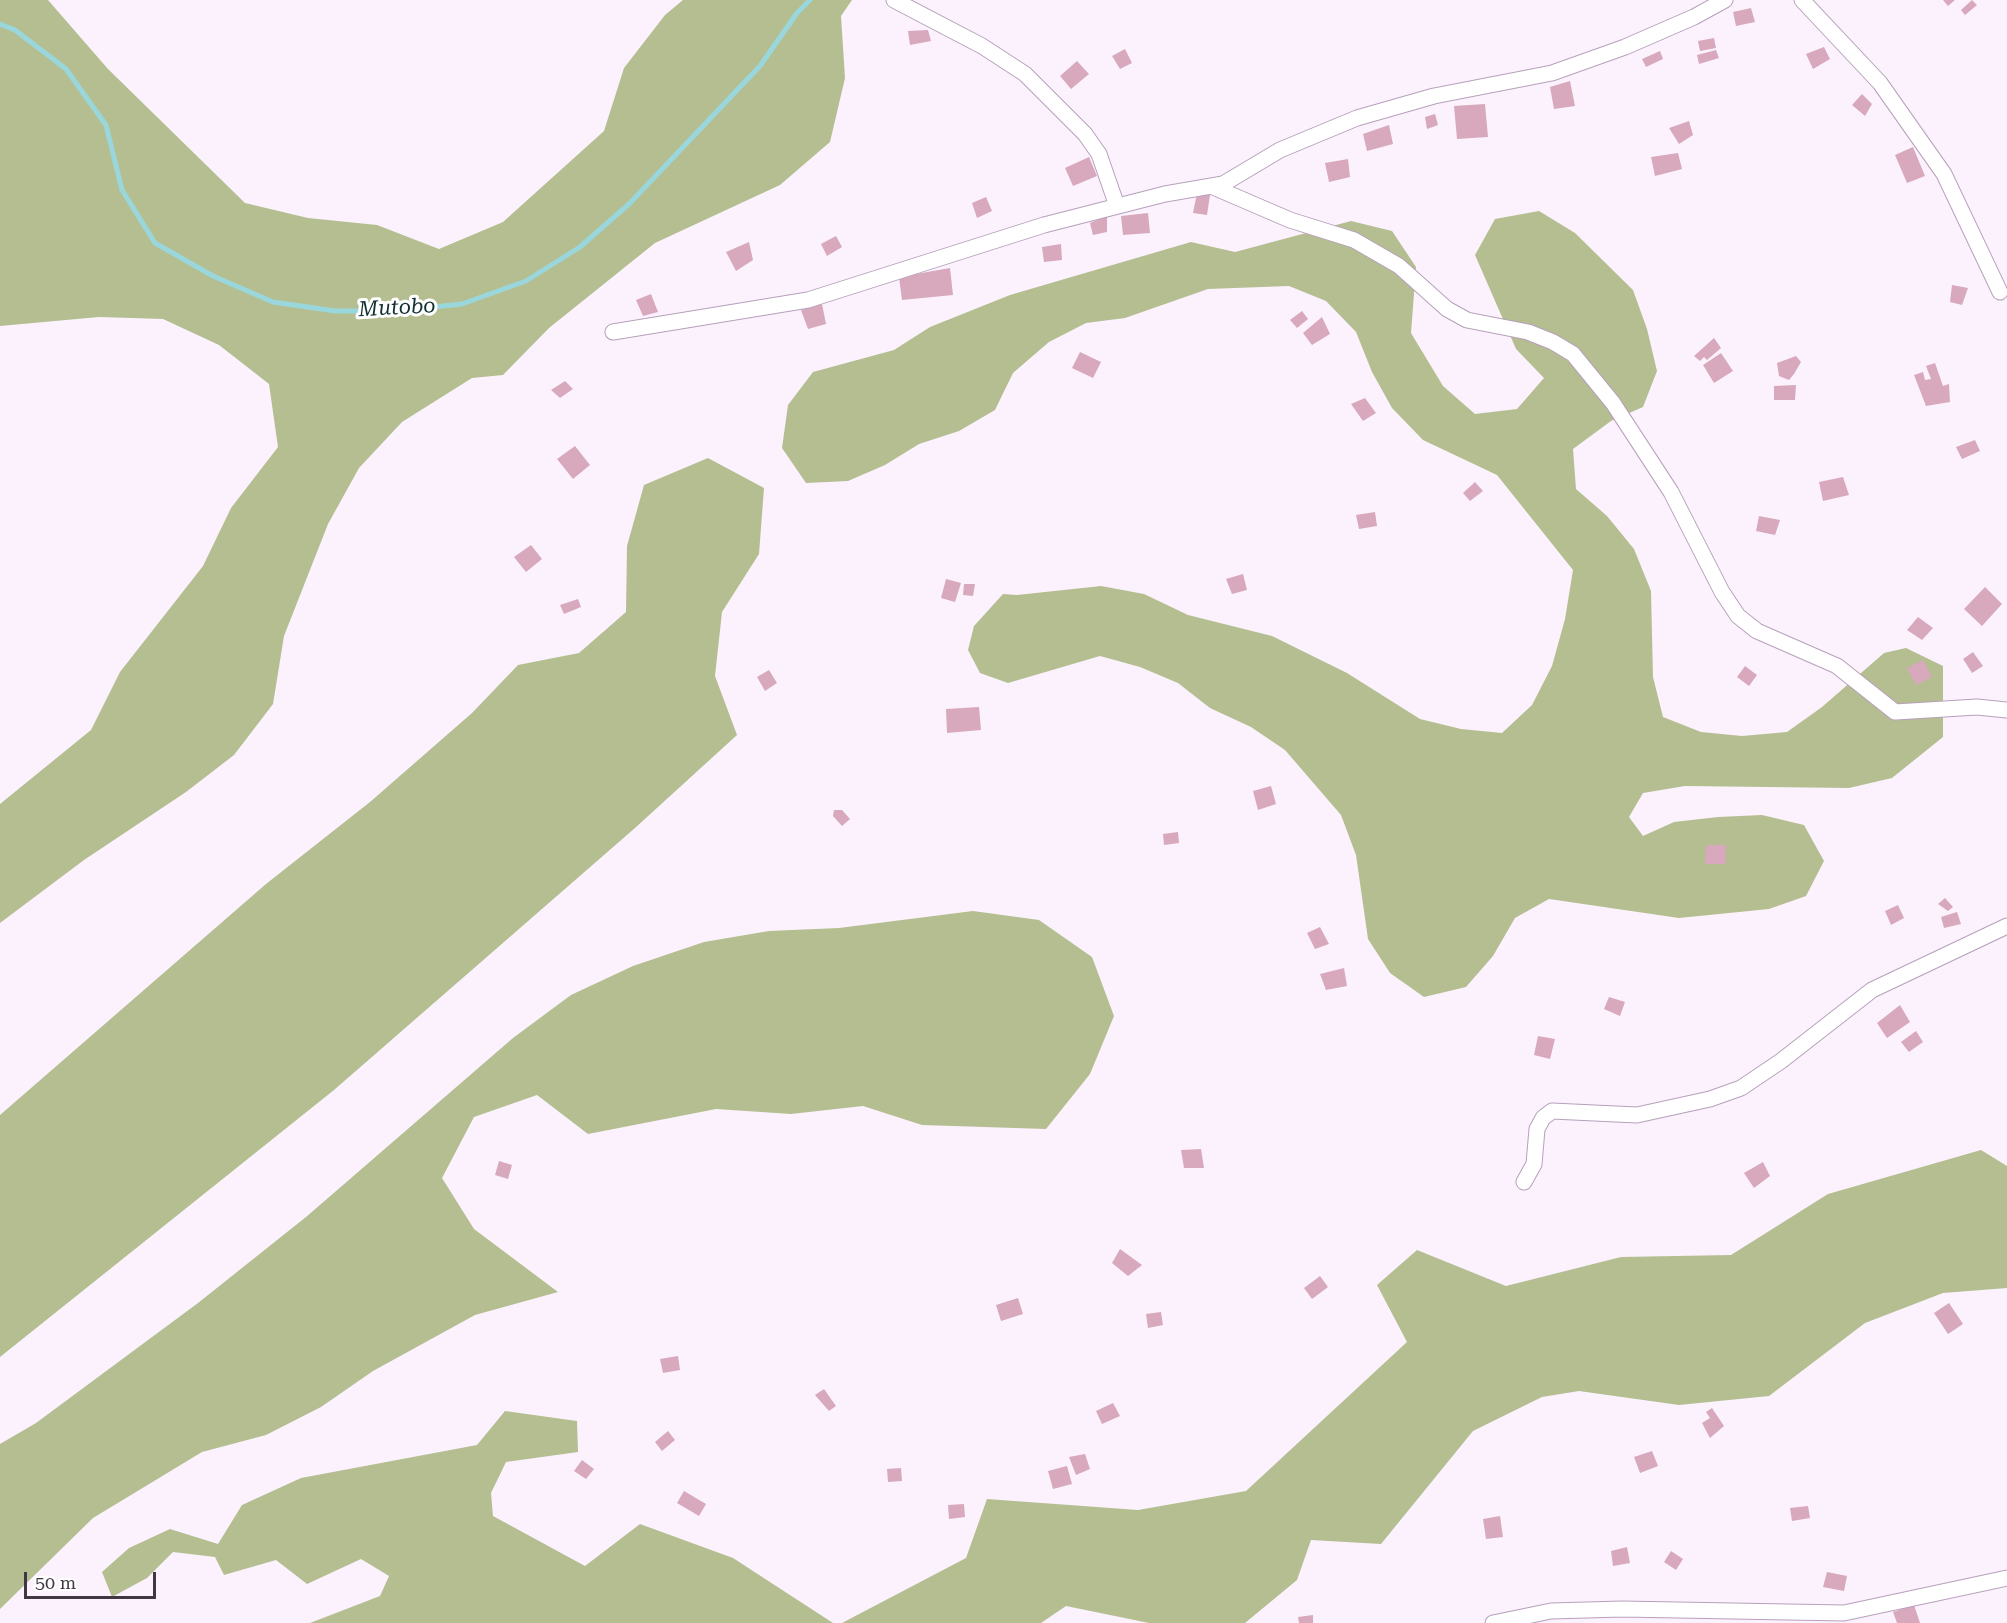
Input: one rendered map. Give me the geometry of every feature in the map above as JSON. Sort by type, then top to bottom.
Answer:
[{"type":"street","points":[[894,0],[982,46],[1025,74],[1085,134],[1099,154],[1117,206]]},
{"type":"street","points":[[613,332],[808,300],[1044,225],[1235,179],[1280,150],[1357,118],[1434,96],[1552,73],[1625,47],[1694,17],[1725,0]]},
{"type":"street","points":[[1802,0],[1880,83],[1932,155],[1944,174],[2000,292]]},
{"type":"street","points":[[1210,186],[1290,220],[1354,240],[1399,266],[1429,294],[1467,320],[1528,332],[1553,342],[1573,354],[1613,403],[1671,492],[1722,592],[1738,616],[1757,631],[1837,666],[1895,712],[1977,707],[2007,710]]},
{"type":"street","points":[[1524,1182],[1534,1164],[1538,1129],[1543,1118],[1552,1111],[1637,1115],[1710,1099],[1741,1088],[1773,1067],[1872,990],[2007,926]]},
{"type":"street","points":[[1492,1623],[1551,1611],[1622,1609],[1844,1613],[2007,1578]]},
{"type":"green space","points":[[0,0],[48,0],[108,69],[245,203],[308,218],[377,225],[439,249],[503,222],[604,131],[624,68],[665,15],[683,0],[852,0],[841,16],[845,78],[830,142],[780,185],[655,243],[549,328],[503,375],[472,378],[402,422],[359,468],[328,524],[284,636],[273,704],[234,755],[186,792],[84,860],[0,923],[0,804],[91,730],[120,672],[203,566],[231,508],[278,447],[269,384],[219,345],[163,319],[99,317],[0,326]]},
{"type":"green space","points":[[1539,211],[1575,233],[1633,290],[1647,329],[1657,371],[1643,407],[1611,421],[1573,449],[1576,489],[1607,516],[1634,549],[1651,591],[1653,677],[1663,717],[1701,732],[1742,736],[1787,732],[1822,707],[1884,653],[1906,648],[1943,666],[1943,737],[1892,778],[1849,788],[1685,786],[1643,793],[1629,817],[1643,836],[1674,822],[1762,815],[1804,825],[1824,861],[1806,896],[1769,909],[1679,918],[1549,899],[1515,918],[1493,956],[1466,987],[1424,997],[1390,973],[1368,939],[1356,855],[1341,815],[1285,750],[1251,727],[1210,708],[1178,683],[1140,667],[1100,656],[1008,683],[980,673],[968,650],[974,626],[1003,594],[1017,595],[1101,586],[1144,594],[1188,615],[1272,636],[1347,673],[1420,719],[1461,729],[1502,733],[1532,705],[1552,666],[1565,619],[1573,570],[1497,475],[1423,440],[1392,408],[1372,372],[1356,332],[1326,301],[1289,286],[1208,289],[1125,318],[1086,323],[1049,342],[1013,373],[995,410],[959,431],[919,444],[885,465],[848,481],[806,483],[782,448],[788,405],[813,372],[894,350],[930,327],[1010,295],[1191,242],[1235,252],[1351,221],[1392,231],[1416,267],[1411,333],[1443,386],[1475,414],[1517,409],[1544,378],[1516,349],[1475,255],[1495,219]]},
{"type":"green space","points":[[708,458],[764,488],[759,554],[722,612],[715,676],[737,735],[635,828],[334,1090],[0,1357],[0,1115],[266,884],[370,802],[472,713],[518,665],[579,653],[626,612],[627,546],[644,485]]},
{"type":"green space","points":[[973,911],[1039,920],[1092,957],[1114,1016],[1090,1074],[1046,1129],[922,1125],[863,1106],[791,1114],[716,1109],[588,1134],[537,1095],[474,1117],[442,1178],[474,1229],[558,1292],[475,1315],[373,1371],[321,1407],[266,1435],[202,1452],[93,1518],[0,1609],[0,1444],[36,1423],[198,1303],[306,1217],[513,1038],[571,995],[633,966],[704,942],[769,931],[839,928]]},
{"type":"green space","points":[[1981,1150],[2007,1166],[2007,1288],[1943,1293],[1865,1323],[1769,1396],[1679,1405],[1579,1391],[1542,1397],[1473,1431],[1381,1544],[1311,1540],[1297,1580],[1245,1623],[1149,1623],[1066,1606],[1041,1623],[842,1623],[966,1558],[987,1499],[1138,1510],[1246,1491],[1407,1342],[1377,1285],[1417,1250],[1506,1286],[1621,1257],[1731,1255],[1828,1194]]},
{"type":"green space","points":[[505,1411],[577,1421],[578,1452],[506,1462],[491,1493],[493,1516],[585,1566],[640,1524],[733,1558],[833,1623],[310,1623],[380,1596],[389,1576],[361,1559],[307,1584],[276,1560],[224,1575],[215,1557],[173,1552],[147,1578],[112,1597],[102,1572],[129,1548],[170,1529],[218,1544],[242,1505],[301,1478],[477,1445]]},
{"type":"building","points":[[1943,0],[1955,0],[1948,6]]},
{"type":"building","points":[[1972,0],[1977,5],[1965,15],[1961,10]]},
{"type":"building","points":[[1751,8],[1755,22],[1736,26],[1733,12]]},
{"type":"building","points":[[928,30],[931,41],[910,45],[908,31]]},
{"type":"building","points":[[1714,38],[1716,48],[1700,51],[1698,41]]},
{"type":"building","points":[[1824,47],[1830,59],[1813,69],[1806,54]]},
{"type":"building","points":[[1125,49],[1132,63],[1120,69],[1112,56]]},
{"type":"building","points":[[1716,50],[1719,58],[1699,64],[1697,55]]},
{"type":"building","points":[[1660,51],[1663,59],[1646,67],[1642,59]]},
{"type":"building","points":[[1077,61],[1089,74],[1071,89],[1060,76]]},
{"type":"building","points":[[1570,81],[1575,106],[1554,109],[1550,87]]},
{"type":"building","points":[[1862,94],[1872,104],[1865,116],[1852,105]]},
{"type":"building","points":[[1485,104],[1488,137],[1457,139],[1454,106]]},
{"type":"building","points":[[1435,114],[1438,125],[1427,129],[1425,117]]},
{"type":"building","points":[[1689,121],[1693,135],[1679,144],[1669,128]]},
{"type":"building","points":[[1389,125],[1393,144],[1367,151],[1363,134]]},
{"type":"building","points":[[1913,147],[1925,176],[1907,183],[1895,155]]},
{"type":"building","points":[[1678,153],[1682,169],[1655,176],[1651,157]]},
{"type":"building","points":[[1089,157],[1097,176],[1073,186],[1065,168]]},
{"type":"building","points":[[1348,159],[1350,177],[1329,182],[1325,163]]},
{"type":"building","points":[[1197,193],[1210,195],[1207,215],[1193,213]]},
{"type":"building","points":[[986,197],[992,211],[977,218],[972,203]]},
{"type":"building","points":[[1148,213],[1150,233],[1123,235],[1121,216]]},
{"type":"building","points":[[1107,216],[1107,232],[1093,235],[1090,223]]},
{"type":"building","points":[[836,236],[842,247],[827,256],[821,244]]},
{"type":"building","points":[[749,242],[753,260],[736,271],[726,252]]},
{"type":"building","points":[[1061,244],[1062,260],[1044,262],[1042,247]]},
{"type":"building","points":[[950,268],[953,295],[902,300],[899,277]]},
{"type":"building","points":[[1952,285],[1968,288],[1962,305],[1950,302]]},
{"type":"building","points":[[651,294],[658,312],[643,316],[636,300]]},
{"type":"building","points":[[822,304],[826,324],[808,329],[801,310]]},
{"type":"building","points":[[1302,311],[1308,319],[1297,328],[1290,320]]},
{"type":"building","points":[[1322,317],[1330,334],[1312,345],[1303,333]]},
{"type":"building","points":[[1714,338],[1721,348],[1707,360],[1704,357],[1700,361],[1694,356]]},
{"type":"building","points":[[1080,352],[1101,362],[1093,378],[1072,368]]},
{"type":"building","points":[[1721,353],[1733,371],[1714,383],[1703,365]]},
{"type":"building","points":[[1796,356],[1801,362],[1789,380],[1779,376],[1777,363]]},
{"type":"building","points":[[1935,363],[1943,386],[1949,384],[1950,402],[1926,406],[1914,375],[1923,372],[1925,380],[1931,379],[1926,366]]},
{"type":"building","points":[[565,381],[573,389],[560,398],[551,390]]},
{"type":"building","points":[[1796,385],[1795,400],[1774,400],[1774,386]]},
{"type":"building","points":[[1365,398],[1376,413],[1363,421],[1351,404]]},
{"type":"building","points":[[1975,440],[1980,451],[1962,459],[1956,447]]},
{"type":"building","points":[[575,446],[590,465],[573,479],[557,459]]},
{"type":"building","points":[[1843,477],[1849,495],[1823,501],[1819,482]]},
{"type":"building","points":[[1475,482],[1483,491],[1470,501],[1463,493]]},
{"type":"building","points":[[1375,512],[1377,526],[1359,529],[1356,515]]},
{"type":"building","points":[[1759,516],[1780,520],[1775,535],[1756,531]]},
{"type":"building","points":[[531,545],[542,559],[526,572],[514,557]]},
{"type":"building","points":[[1243,574],[1247,590],[1232,594],[1226,579]]},
{"type":"building","points":[[946,579],[961,583],[955,602],[941,598]]},
{"type":"building","points":[[964,584],[975,584],[973,596],[963,595]]},
{"type":"building","points":[[1985,587],[2002,604],[1982,626],[1964,609]]},
{"type":"building","points":[[578,599],[581,607],[564,614],[560,605]]},
{"type":"building","points":[[1918,617],[1933,628],[1922,640],[1907,630]]},
{"type":"building","points":[[1973,652],[1983,666],[1972,673],[1963,659]]},
{"type":"building","points":[[1923,660],[1932,677],[1916,685],[1907,668]]},
{"type":"building","points":[[1745,666],[1757,675],[1749,686],[1737,677]]},
{"type":"building","points":[[769,670],[777,683],[765,691],[757,677]]},
{"type":"building","points":[[979,707],[981,730],[947,733],[946,709]]},
{"type":"building","points":[[1271,786],[1276,804],[1258,810],[1253,791]]},
{"type":"building","points":[[834,810],[842,810],[850,819],[842,826],[833,816]]},
{"type":"building","points":[[1178,832],[1179,843],[1164,845],[1163,834]]},
{"type":"building","points":[[1706,845],[1726,845],[1726,864],[1705,864]]},
{"type":"building","points":[[1945,898],[1953,907],[1948,911],[1938,904]]},
{"type":"building","points":[[1898,905],[1904,918],[1891,925],[1885,911]]},
{"type":"building","points":[[1957,912],[1961,924],[1944,928],[1941,917]]},
{"type":"building","points":[[1320,927],[1329,944],[1315,949],[1307,933]]},
{"type":"building","points":[[1344,968],[1347,986],[1326,990],[1320,974]]},
{"type":"building","points":[[1609,997],[1625,1002],[1620,1016],[1604,1009]]},
{"type":"building","points":[[1900,1005],[1910,1022],[1887,1038],[1877,1023]]},
{"type":"building","points":[[1916,1031],[1923,1042],[1909,1052],[1901,1042]]},
{"type":"building","points":[[1538,1036],[1555,1039],[1550,1059],[1534,1055]]},
{"type":"building","points":[[1201,1149],[1204,1168],[1184,1168],[1181,1150]]},
{"type":"building","points":[[499,1161],[512,1165],[508,1179],[495,1175]]},
{"type":"building","points":[[1763,1162],[1770,1176],[1754,1188],[1744,1173]]},
{"type":"building","points":[[1120,1249],[1142,1265],[1128,1276],[1112,1263]]},
{"type":"building","points":[[1320,1276],[1328,1287],[1312,1299],[1304,1288]]},
{"type":"building","points":[[1018,1298],[1023,1314],[1001,1321],[996,1305]]},
{"type":"building","points":[[1949,1303],[1963,1324],[1948,1334],[1934,1313]]},
{"type":"building","points":[[1161,1312],[1163,1325],[1148,1328],[1146,1314]]},
{"type":"building","points":[[678,1356],[680,1370],[663,1373],[660,1359]]},
{"type":"building","points":[[824,1389],[836,1406],[829,1411],[815,1395]]},
{"type":"building","points":[[1113,1403],[1120,1416],[1102,1424],[1096,1411]]},
{"type":"building","points":[[1712,1408],[1724,1426],[1710,1438],[1702,1423],[1710,1418],[1706,1412]]},
{"type":"building","points":[[668,1431],[675,1440],[662,1451],[655,1442]]},
{"type":"building","points":[[1652,1451],[1658,1466],[1640,1473],[1634,1457]]},
{"type":"building","points":[[1085,1454],[1090,1469],[1076,1475],[1069,1457]]},
{"type":"building","points":[[582,1460],[594,1469],[586,1479],[574,1471]]},
{"type":"building","points":[[1067,1466],[1072,1484],[1053,1489],[1048,1471]]},
{"type":"building","points":[[901,1468],[902,1481],[888,1482],[887,1469]]},
{"type":"building","points":[[684,1491],[706,1504],[699,1516],[677,1503]]},
{"type":"building","points":[[964,1504],[965,1517],[949,1519],[948,1505]]},
{"type":"building","points":[[1808,1506],[1810,1518],[1792,1521],[1790,1508]]},
{"type":"building","points":[[1500,1516],[1503,1537],[1486,1539],[1483,1519]]},
{"type":"building","points":[[1627,1547],[1630,1563],[1613,1566],[1611,1551]]},
{"type":"building","points":[[1671,1551],[1683,1559],[1676,1570],[1664,1562]]},
{"type":"building","points":[[1827,1572],[1847,1576],[1844,1591],[1823,1587]]},
{"type":"building","points":[[1914,1605],[1920,1623],[1897,1623],[1893,1612]]},
{"type":"building","points":[[1313,1615],[1313,1623],[1299,1623],[1298,1617]]},
{"type":"waterway","name":"Mutobo","points":[[0,24],[15,30],[66,69],[106,125],[122,190],[155,243],[213,276],[273,302],[335,311],[397,311],[462,304],[526,281],[580,247],[629,204],[760,66],[797,13],[810,0]]}]
